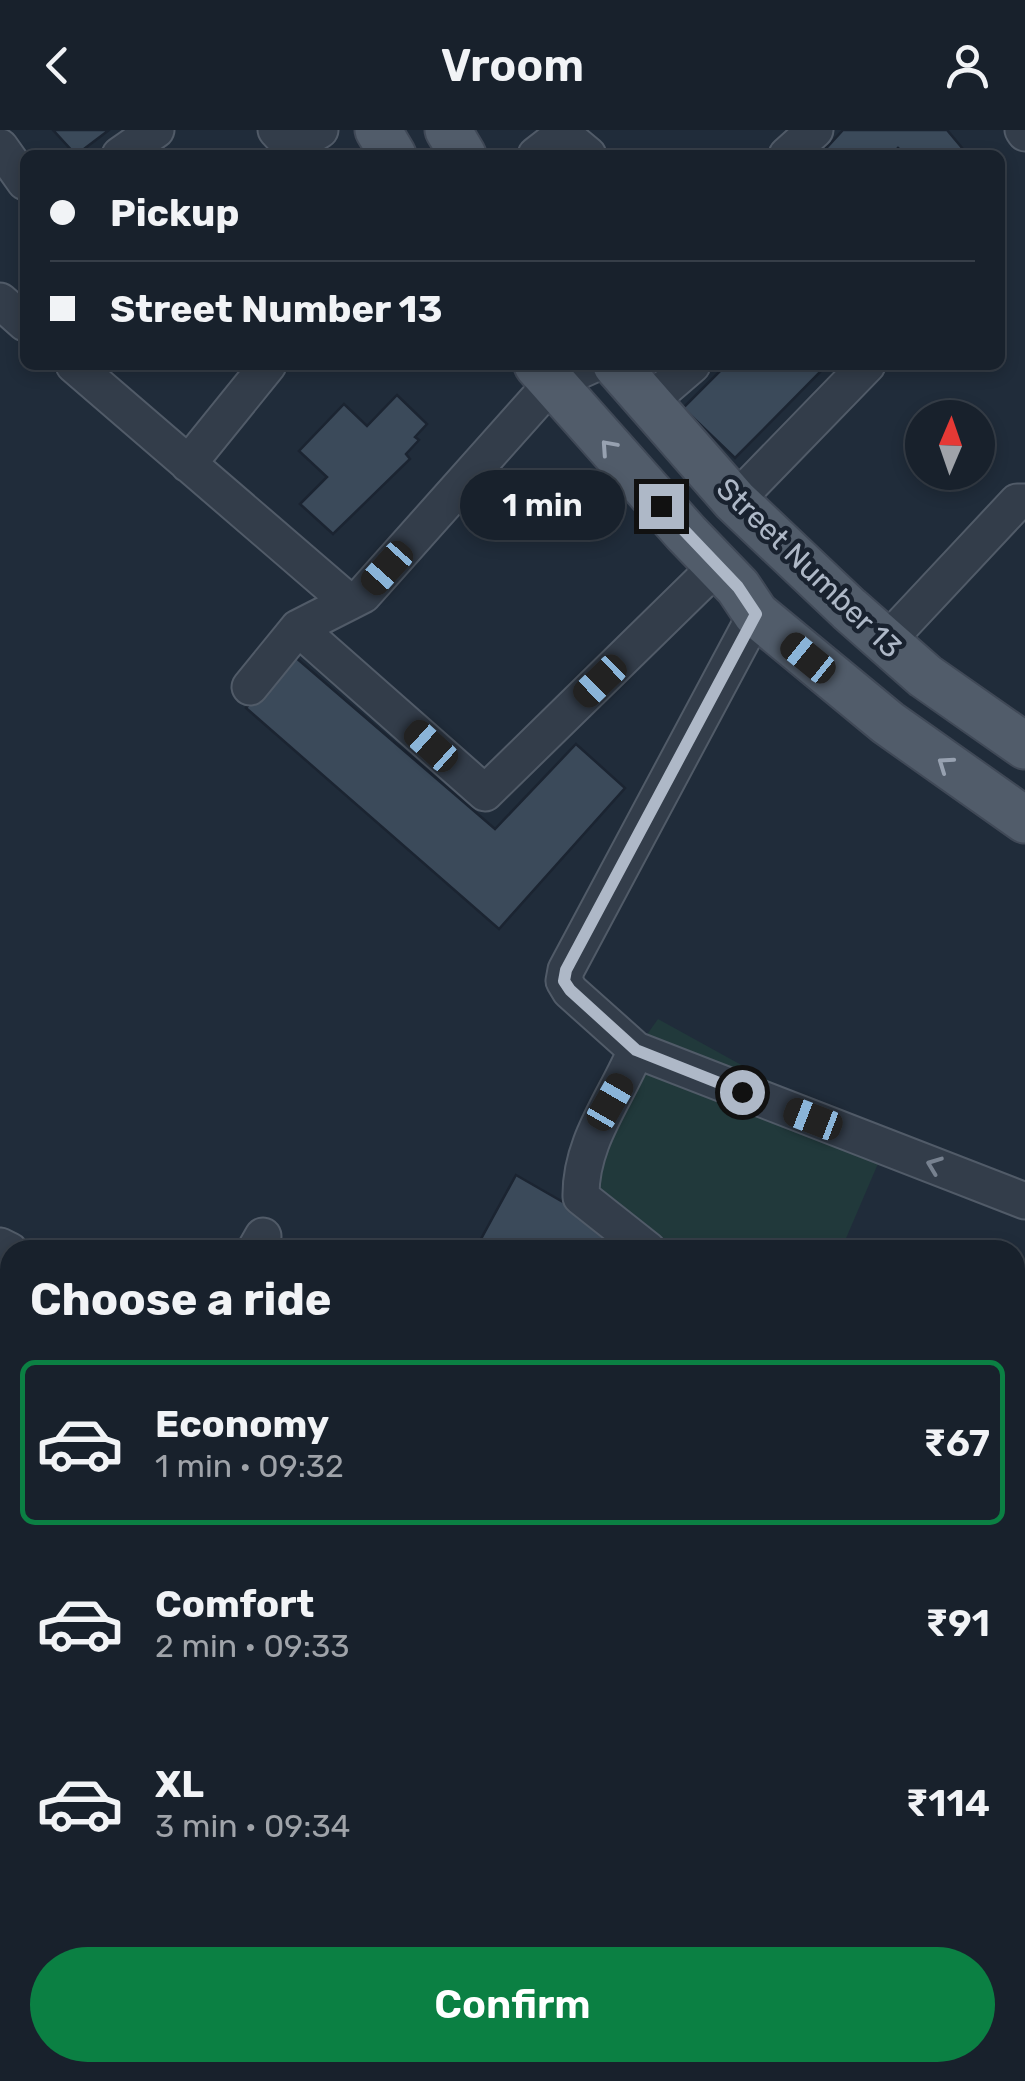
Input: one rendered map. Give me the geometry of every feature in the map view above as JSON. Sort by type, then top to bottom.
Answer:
[{"type":"main road","name":"Street Number 13","points":[[620,370],[735,501],[886,642],[925,676],[1025,746]]},
{"type":"main road","name":"Street Number 13","points":[[560,371],[756,614],[888,723],[1025,820]]},
{"type":"lane","points":[[127,150],[156,130]]},
{"type":"lane","points":[[276,130],[295,145],[320,130]]},
{"type":"lane","points":[[793,150],[816,130]]},
{"type":"lane","points":[[0,146],[20,175]]},
{"type":"lane","points":[[0,301],[20,319]]},
{"type":"lane","points":[[80,370],[349,602]]},
{"type":"lane","points":[[188,464],[264,370]]},
{"type":"lane","points":[[649,402],[686,370]]},
{"type":"lane","points":[[735,501],[862,370]]},
{"type":"lane","points":[[250,687],[298,628],[362,595],[560,371]]},
{"type":"lane","points":[[886,642],[1017,502],[1025,502]]},
{"type":"lane","points":[[298,628],[485,793],[718,566]]},
{"type":"lane","points":[[756,614],[566,970],[564,981],[636,1050],[1025,1200]]},
{"type":"lane","points":[[632,1240],[581,1197],[580,1170],[597,1126],[636,1050]]},
{"type":"green space","points":[[658,1019],[886,1145],[845,1240],[635,1240],[581,1197],[636,1050]]},
{"type":"building","points":[[53,130],[109,130],[83,150],[71,150]]},
{"type":"building","points":[[843,130],[947,130],[964,150],[898,148],[825,150]]},
{"type":"building","points":[[721,370],[822,370],[735,458],[683,408]]},
{"type":"building","points":[[397,395],[427,424],[406,454],[410,459],[333,534],[300,504],[327,477],[299,451],[344,404],[367,426]]},
{"type":"building","points":[[294,656],[495,829],[576,744],[625,788],[499,929],[246,708]]},
{"type":"building","points":[[516,1175],[582,1213],[610,1240],[480,1240]]},
{"type":"route","points":[[661,506],[738,587],[756,614],[566,970],[564,981],[636,1050],[742,1092]]}]
